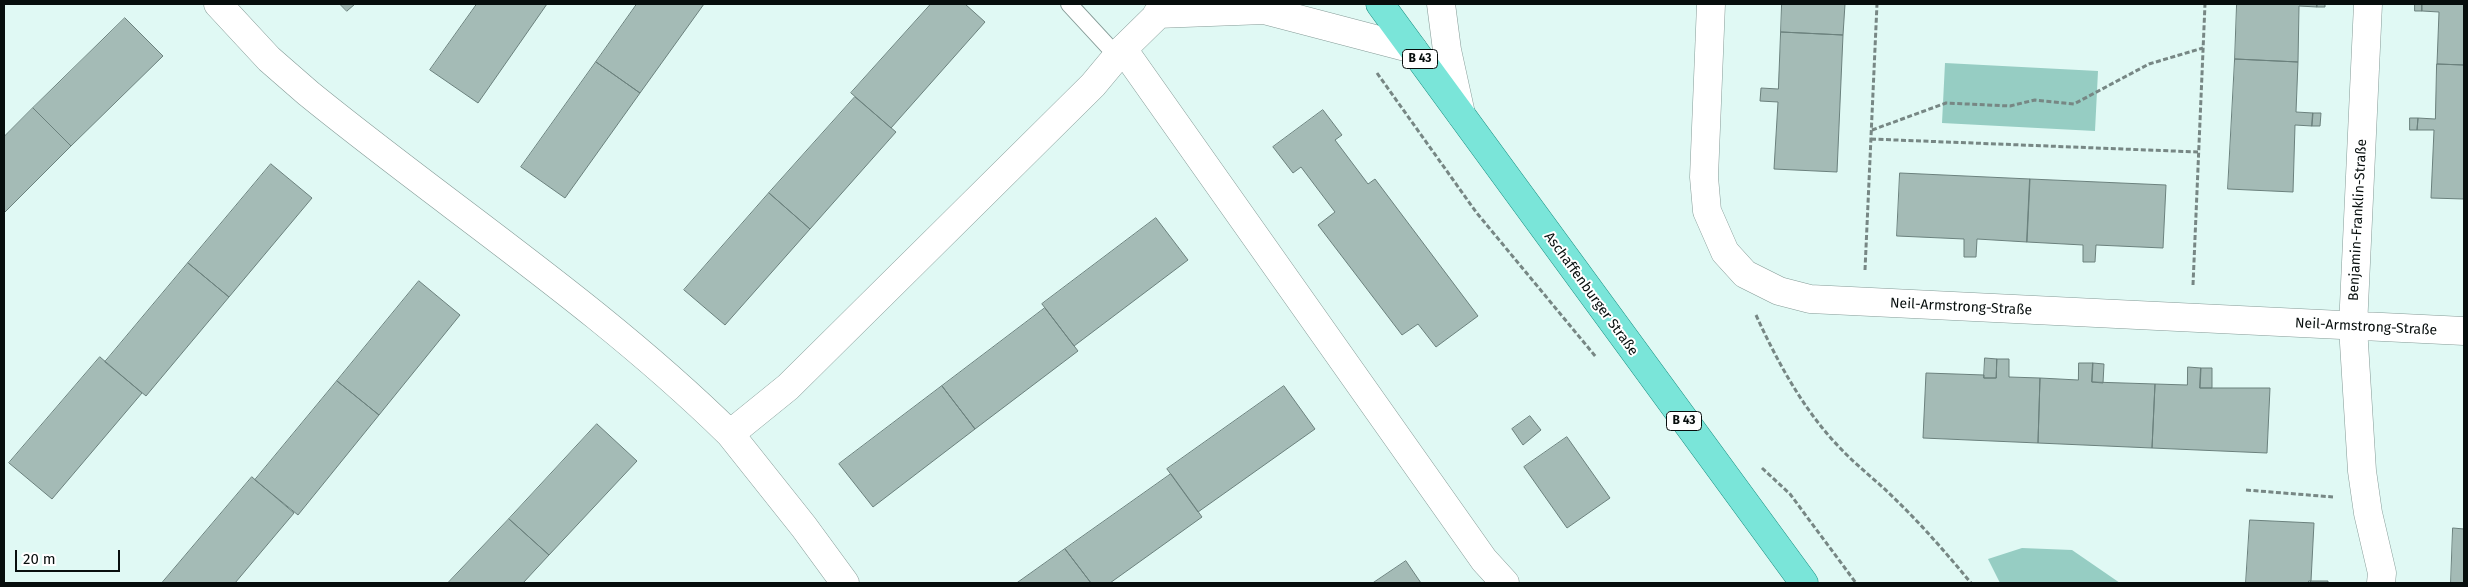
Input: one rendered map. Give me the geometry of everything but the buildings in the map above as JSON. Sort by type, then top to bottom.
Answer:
[{"type":"main road","name":"Aschaffenburger Straße","points":[[1380,4],[1804,583]]},
{"type":"street","points":[[218,4],[269,59],[308,93],[573,299],[693,398],[730,434],[804,526],[845,583]]},
{"type":"street","points":[[1441,4],[1447,50],[1461,114]]},
{"type":"street","name":"Neil-Armstrong-Straße","points":[[1711,4],[1704,190],[1707,211],[1725,252],[1745,274],[1779,291],[1810,299],[2464,331]]},
{"type":"street","name":"Benjamin-Franklin-Straße","points":[[2368,4],[2353,327],[2362,471],[2366,500],[2382,574],[2381,583]]},
{"type":"street","points":[[730,434],[788,387],[1093,85],[1161,7],[1264,10],[1413,50]]},
{"type":"street","points":[[1120,52],[1484,560],[1505,583]]},
{"type":"lane","points":[[1069,4],[1120,52]]},
{"type":"path","points":[[1864,302],[1877,4]]},
{"type":"path","points":[[2192,319],[2205,4]]},
{"type":"path","points":[[1349,33],[1476,212],[1597,358]]},
{"type":"path","points":[[1872,130],[1946,103],[2010,106],[2035,100],[2074,104],[2149,64],[2203,48]]},
{"type":"path","points":[[1871,139],[2198,152]]},
{"type":"path","points":[[1745,274],[1747,294],[1752,308],[1778,364],[1803,401],[1840,448],[1894,498],[1944,550],[1971,583]]},
{"type":"path","points":[[2246,490],[2366,500]]},
{"type":"path","points":[[1790,494],[1856,583]]},
{"type":"green space","points":[[1945,63],[2098,71],[2095,131],[1942,123]]},
{"type":"green space","points":[[2022,548],[2072,550],[2120,583],[2000,583],[1988,559]]}]
